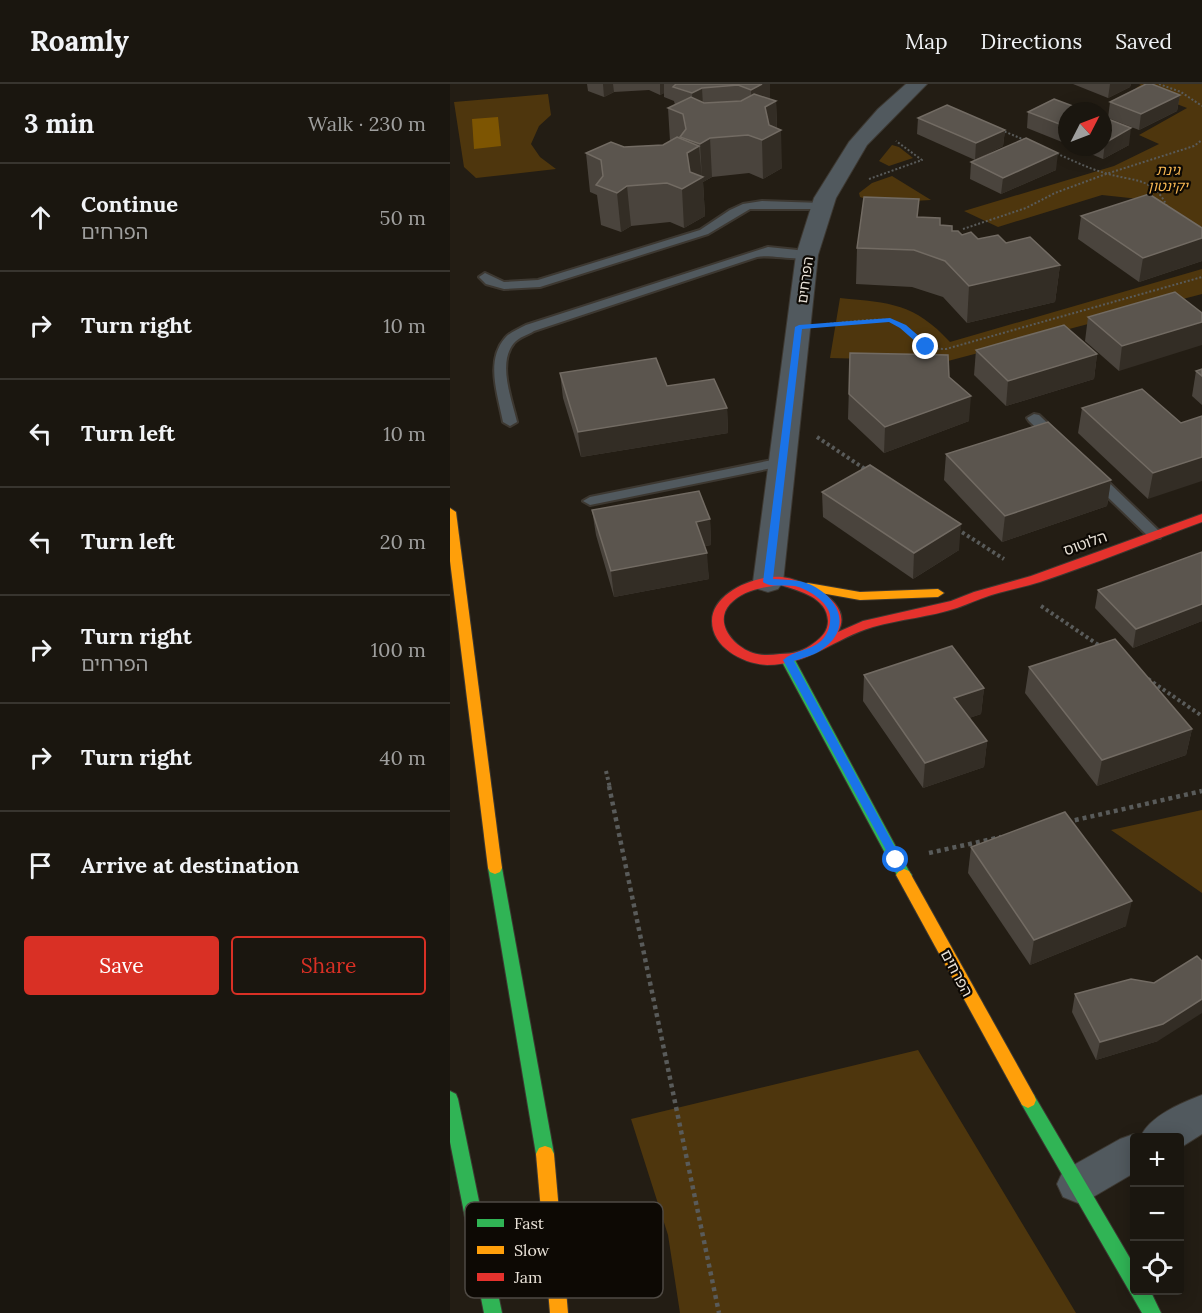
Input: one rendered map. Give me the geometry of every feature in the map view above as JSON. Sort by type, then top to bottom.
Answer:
[{"type":"main road","points":[[450,512],[495,866],[545,1154],[549,1202]]},
{"type":"main road","name":"הלוטוס","points":[[824,643],[868,624],[954,605],[978,595],[1035,579],[1202,518]]},
{"type":"main road","points":[[768,582],[795,583],[807,587],[829,602],[834,612],[835,623],[832,633],[824,643],[808,654],[788,660],[752,657],[737,651],[726,641],[719,630],[718,617],[724,604],[735,594],[750,586],[768,582]]},
{"type":"main road","name":"הלוטוס","points":[[807,587],[860,596],[946,592],[978,595]]},
{"type":"main road","name":"הפרחים","points":[[788,660],[989,1033],[1130,1275]]},
{"type":"main road","points":[[450,1099],[471,1202]]},
{"type":"main road","points":[[1142,1295],[1152,1313]]},
{"type":"main road","points":[[490,1298],[493,1313]]},
{"type":"main road","points":[[558,1298],[559,1313]]},
{"type":"street","name":"הפרחים","points":[[768,582],[807,255],[822,206],[859,142],[916,84]]},
{"type":"street","points":[[1167,1133],[1202,1113]]},
{"type":"street","points":[[1078,1184],[1130,1154]]},
{"type":"lane","points":[[485,277],[504,285],[521,286],[540,283],[704,232],[747,206],[762,204],[822,206]]},
{"type":"lane","points":[[510,422],[499,364],[501,353],[511,338],[530,328],[754,254],[768,251],[807,255]]},
{"type":"lane","points":[[1034,418],[1067,449]]},
{"type":"lane","points":[[590,501],[782,462]]},
{"type":"lane","points":[[1083,465],[1155,536]]},
{"type":"path","points":[[1159,84],[1181,92],[1202,106]]},
{"type":"path","points":[[999,130],[1031,143]]},
{"type":"path","points":[[866,180],[922,160],[892,138]]},
{"type":"path","points":[[963,229],[1026,208],[1054,193],[1106,174],[1194,146],[1202,140]]},
{"type":"path","points":[[1053,152],[1106,174],[1131,178],[1150,185],[1160,192],[1169,208]]},
{"type":"path","points":[[878,169],[885,173]]},
{"type":"path","points":[[799,327],[890,320],[903,327],[926,347],[946,349],[1202,277]]},
{"type":"path","points":[[787,418],[876,476]]},
{"type":"path","points":[[955,528],[1035,579]]},
{"type":"path","points":[[1011,586],[1106,651]]},
{"type":"path","points":[[1145,677],[1202,716]]},
{"type":"path","points":[[606,771],[718,1313]]},
{"type":"path","points":[[1066,822],[1202,791]]},
{"type":"path","points":[[896,860],[1010,835]]},
{"type":"green space","name":"גינת יקינטון","points":[[1139,84],[1202,84],[1202,241],[1139,199],[1102,195],[998,227],[964,211],[1114,166],[1159,144],[1139,135],[1187,108],[1136,88],[1141,85]]},
{"type":"green space","points":[[548,94],[551,115],[539,126],[531,144],[540,157],[556,169],[476,178],[464,167],[454,102]]},
{"type":"green space","points":[[892,145],[899,147],[913,158],[889,166],[879,161]]},
{"type":"green space","points":[[892,176],[931,200],[886,202],[860,197],[859,193],[872,183]]},
{"type":"green space","points":[[1202,269],[1202,294],[948,361],[830,358],[840,298],[901,307],[925,319],[950,342]]},
{"type":"green space","points":[[1202,810],[1202,893],[1111,830]]},
{"type":"green space","points":[[918,1050],[1076,1313],[680,1313],[668,1235],[663,1219],[663,1202],[657,1202],[631,1119]]},
{"type":"shaded area","points":[[498,117],[501,146],[474,149],[472,119]]},
{"type":"building","points":[[676,84],[762,84],[751,90],[738,85],[702,88],[692,93],[673,87]]},
{"type":"building","points":[[1146,84],[1152,84],[1180,95],[1141,114],[1110,102]]},
{"type":"building","points":[[754,94],[776,101],[765,107],[769,125],[781,130],[762,140],[748,135],[710,138],[700,144],[680,137],[686,129],[683,114],[668,108],[691,97],[704,103],[741,101]]},
{"type":"building","points":[[1054,99],[1062,102],[1058,102],[1058,124],[1028,112]]},
{"type":"building","points":[[947,105],[1005,130],[976,143],[918,118]]},
{"type":"building","points":[[1112,121],[1131,128],[1112,139]]},
{"type":"building","points":[[677,137],[699,146],[687,153],[690,172],[703,177],[682,189],[667,183],[627,186],[617,193],[596,185],[603,176],[601,160],[586,153],[611,142],[624,147],[663,145]]},
{"type":"building","points":[[1026,138],[1058,153],[1003,178],[971,162]]},
{"type":"building","points":[[1149,194],[1202,228],[1202,238],[1143,258],[1081,216]]},
{"type":"building","points":[[864,197],[919,199],[917,217],[940,218],[940,225],[952,226],[952,231],[958,231],[962,235],[971,232],[978,239],[998,235],[1006,243],[1030,237],[1060,265],[969,286],[945,261],[914,250],[857,248]]},
{"type":"building","points":[[1175,292],[1202,313],[1202,322],[1122,346],[1088,317]]},
{"type":"building","points":[[1064,325],[1097,354],[1008,381],[976,350]]},
{"type":"building","points":[[850,353],[948,355],[949,377],[971,396],[885,427],[849,394]]},
{"type":"building","points":[[656,358],[667,386],[714,379],[727,408],[578,432],[560,373]]},
{"type":"building","points":[[1142,389],[1181,423],[1202,416],[1202,457],[1153,473],[1082,408]]},
{"type":"building","points":[[1048,422],[1111,480],[1005,516],[946,454]]},
{"type":"building","points":[[870,465],[961,524],[914,553],[822,492]]},
{"type":"building","points":[[699,491],[710,519],[696,522],[707,553],[611,571],[592,510]]},
{"type":"building","points":[[1202,552],[1202,604],[1136,629],[1098,590]]},
{"type":"building","points":[[1115,639],[1192,729],[1102,760],[1029,667]]},
{"type":"building","points":[[952,646],[984,688],[954,698],[987,741],[925,763],[864,675]]},
{"type":"building","points":[[1065,812],[1132,901],[1034,940],[971,847]]},
{"type":"building","points":[[1197,956],[1202,961],[1202,999],[1163,1024],[1100,1042],[1075,994],[1131,979],[1154,983]]},
{"type":"traffic: fast","points":[[788,660],[904,875]]},
{"type":"traffic: fast","points":[[495,868],[545,1154]]},
{"type":"traffic: fast","points":[[450,1099],[471,1202]]},
{"type":"traffic: fast","points":[[1028,1100],[1130,1275]]},
{"type":"traffic: fast","points":[[1142,1295],[1152,1313]]},
{"type":"traffic: fast","points":[[490,1298],[493,1313]]},
{"type":"traffic: slow","points":[[450,512],[495,868]]},
{"type":"traffic: slow","points":[[808,587],[860,596],[938,593]]},
{"type":"traffic: slow","points":[[904,875],[1028,1100]]},
{"type":"traffic: slow","points":[[545,1154],[549,1202]]},
{"type":"traffic: slow","points":[[558,1298],[559,1313]]},
{"type":"traffic: jam","points":[[824,643],[868,624],[954,605],[978,595],[1035,579],[1202,518]]},
{"type":"traffic: jam","points":[[781,581],[808,589],[826,600],[834,613],[834,627],[827,640],[812,651],[792,658],[763,660],[737,651],[721,633],[718,621],[719,611],[724,603],[740,591],[781,581]]},
{"type":"route","points":[[896,860],[788,660],[814,651],[824,643],[832,633],[835,623],[834,612],[829,602],[807,587],[782,581],[768,582],[799,327],[890,320],[903,327],[926,347]]}]
